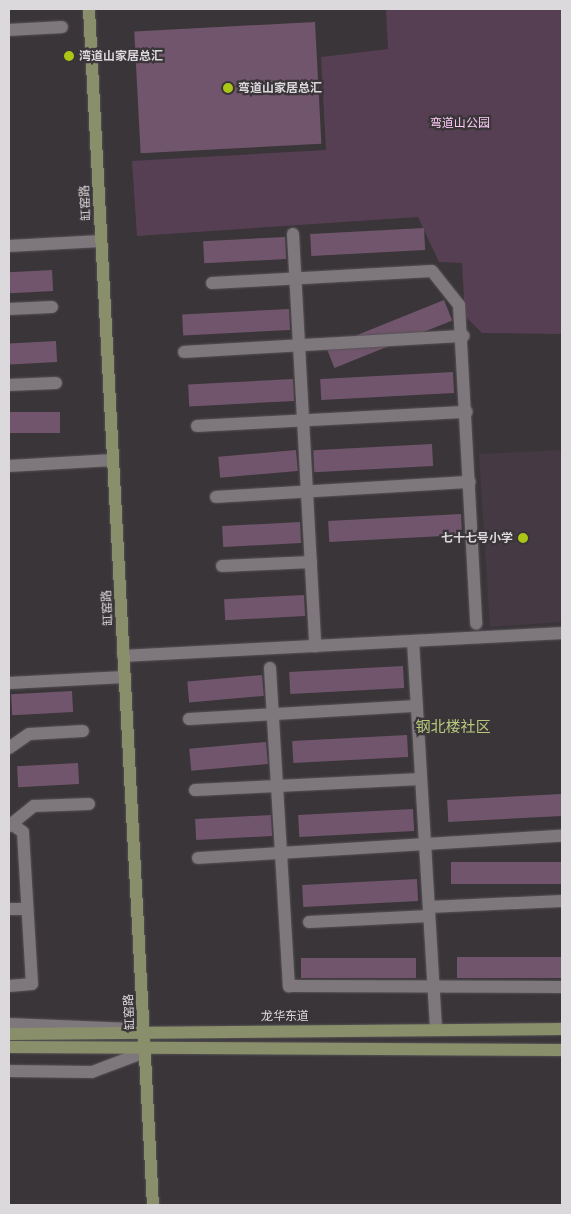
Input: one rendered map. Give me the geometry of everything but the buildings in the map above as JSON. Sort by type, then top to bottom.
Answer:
[{"type":"main road","name":"缸窑路","points":[[89,9],[153,1205]]},
{"type":"main road","name":"龙华东道","points":[[9,1034],[97,1035],[144,1030],[562,1029]]},
{"type":"main road","points":[[9,1048],[145,1052],[562,1050]]},
{"type":"street","points":[[9,30],[62,27]]},
{"type":"street","points":[[293,234],[315,646]]},
{"type":"street","points":[[9,246],[101,241]]},
{"type":"street","points":[[212,283],[432,271],[459,305],[464,336],[476,624]]},
{"type":"street","points":[[9,309],[52,307]]},
{"type":"street","points":[[184,352],[464,336]]},
{"type":"street","points":[[9,385],[56,383]]},
{"type":"street","points":[[197,426],[467,412]]},
{"type":"street","points":[[9,466],[112,460]]},
{"type":"street","points":[[216,497],[470,482]]},
{"type":"street","points":[[222,566],[311,562]]},
{"type":"street","points":[[123,656],[562,633]]},
{"type":"street","points":[[413,641],[436,1029]]},
{"type":"street","points":[[270,668],[289,986],[562,987]]},
{"type":"street","points":[[9,683],[124,677]]},
{"type":"street","points":[[189,719],[417,706]]},
{"type":"street","points":[[9,748],[29,734],[83,731]]},
{"type":"street","points":[[194,790],[277,784],[421,778]]},
{"type":"street","points":[[9,986],[32,984],[23,832],[11,826],[34,806],[89,804]]},
{"type":"street","points":[[198,858],[562,836]]},
{"type":"street","points":[[309,922],[562,901]]},
{"type":"street","points":[[9,909],[27,908]]},
{"type":"street","points":[[9,1024],[144,1030]]},
{"type":"street","points":[[9,1071],[92,1072],[145,1052]]},
{"type":"shaded area","name":"七十七号小学","points":[[562,450],[562,622],[490,627],[479,454]]},
{"type":"green space","name":"弯道山公园","points":[[386,9],[562,9],[562,334],[482,333],[465,316],[462,263],[439,262],[418,217],[137,236],[132,161],[326,150],[321,57],[388,49]]},
{"type":"place","name":"湾道山家居总汇","points":[[69,56]]},
{"type":"place","name":"弯道山家居总汇","points":[[228,88]]},
{"type":"place","name":"七十七号小学","points":[[523,538]]},
{"type":"district","name":"钢北楼社区","points":[[453,727]]}]
